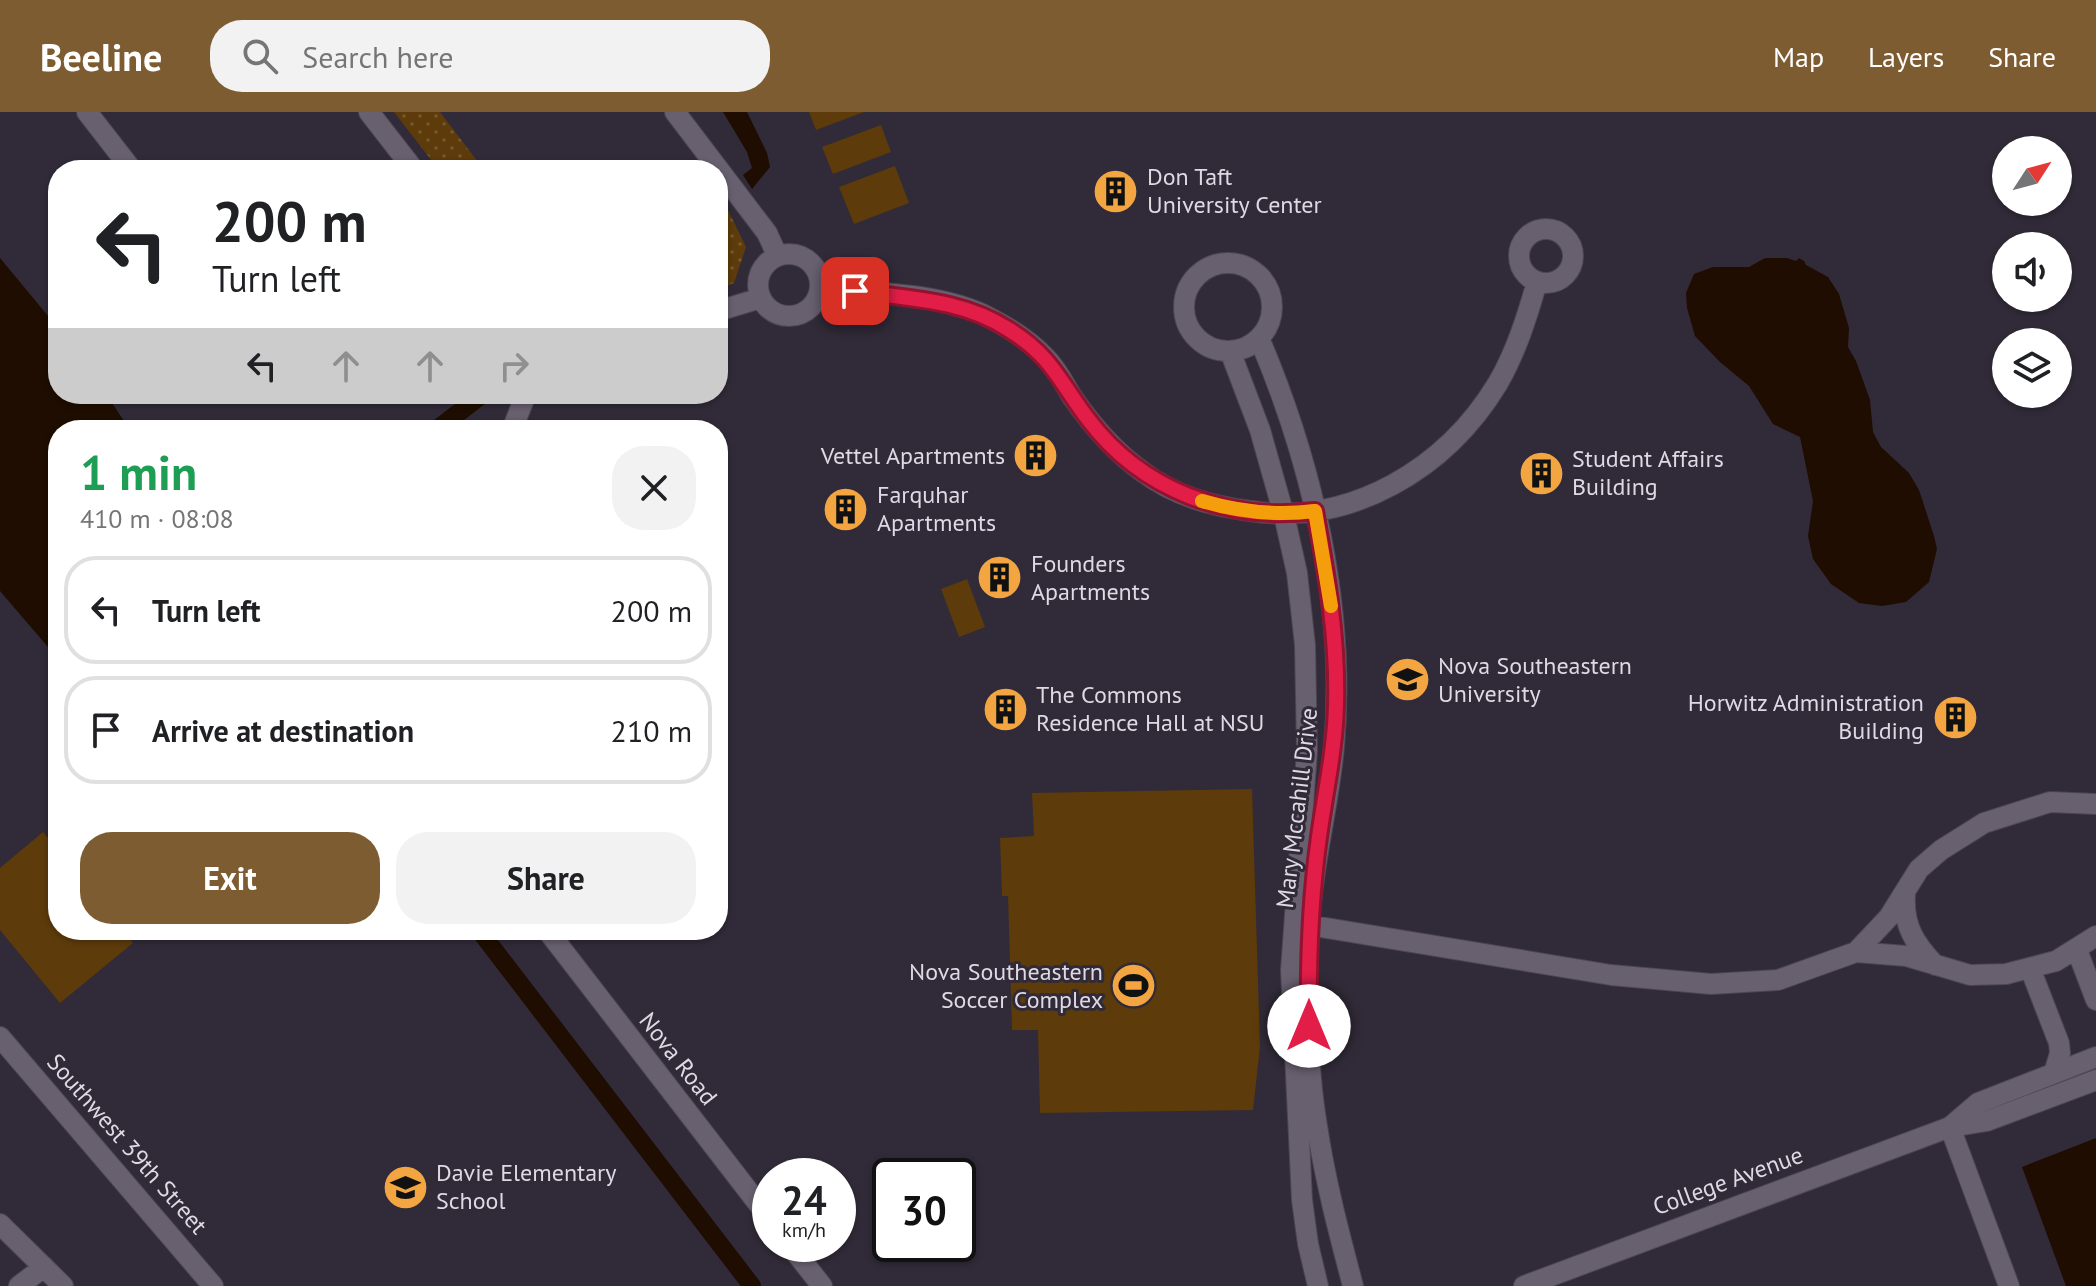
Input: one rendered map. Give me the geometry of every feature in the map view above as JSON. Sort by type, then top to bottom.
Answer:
[{"type":"street","points":[[87,112],[124,160]]},
{"type":"street","points":[[369,112],[406,160]]},
{"type":"street","points":[[675,112],[711,160]]},
{"type":"street","points":[[728,182],[767,233],[777,255]]},
{"type":"street","points":[[777,255],[798,255],[816,267],[821,289],[812,306],[795,316],[775,313],[761,298],[758,278],[768,261],[777,255]]},
{"type":"street","points":[[1222,262],[1236,263],[1260,276],[1272,300],[1267,327],[1259,338],[1251,345],[1230,351],[1204,345],[1187,324],[1183,311],[1189,284],[1209,266],[1222,262]]},
{"type":"street","points":[[821,289],[924,299],[972,310],[991,318],[1046,358],[1100,433],[1124,457],[1161,485],[1224,508],[1284,515],[1353,502],[1396,485],[1446,448],[1485,403],[1498,382],[1517,343],[1537,282]]},
{"type":"street","points":[[728,308],[761,298]]},
{"type":"street","name":"Mary Mccahill Drive","points":[[1259,338],[1297,441],[1315,511],[1331,597],[1336,662],[1334,750],[1301,923],[1316,1123],[1330,1197],[1353,1286]]},
{"type":"street","name":"Mary Mccahill Drive","points":[[1230,351],[1260,430],[1284,515],[1297,573],[1302,616],[1308,730],[1301,923],[1292,1017],[1302,1200],[1318,1286]]},
{"type":"street","points":[[1856,952],[1889,917],[1919,869],[1941,850],[1984,823],[2050,802],[2096,804]]},
{"type":"street","points":[[1905,895],[1904,910],[1912,937],[1935,965]]},
{"type":"street","points":[[1301,923],[1611,975],[1711,984],[1778,980],[1856,952],[1906,956],[1953,971],[1983,976],[2006,974],[2056,961],[2096,936]]},
{"type":"street","name":"Nova Road","points":[[555,940],[752,1196]]},
{"type":"street","points":[[2077,950],[2096,1000]]},
{"type":"street","points":[[2030,968],[2059,1043],[2060,1053],[2054,1073]]},
{"type":"street","name":"Southwest 39th Street","points":[[0,1037],[213,1286]]},
{"type":"street","name":"College Avenue","points":[[1950,1127],[1978,1103],[2096,1057]]},
{"type":"street","name":"College Avenue","points":[[1524,1286],[1950,1127],[1987,1121],[2096,1080]]},
{"type":"street","points":[[1950,1127],[2009,1286]]},
{"type":"street","points":[[1302,1200],[1330,1197]]},
{"type":"street","points":[[0,1224],[63,1286]]},
{"type":"street","points":[[803,1262],[822,1286]]},
{"type":"street","points":[[19,1286],[44,1267]]},
{"type":"shaded area","points":[[394,112],[440,112],[476,160],[431,160]]},
{"type":"shaded area","points":[[723,112],[747,112],[767,153],[770,167],[752,189],[743,175],[752,168],[747,152]]},
{"type":"shaded area","points":[[809,112],[864,112],[816,130]]},
{"type":"shaded area","points":[[881,125],[891,152],[833,174],[822,147]]},
{"type":"shaded area","points":[[895,166],[909,203],[854,224],[839,187]]},
{"type":"shaded area","points":[[728,211],[746,247],[734,283],[728,285]]},
{"type":"shaded area","points":[[0,258],[48,316],[48,404],[113,404],[123,420],[48,420],[48,647],[0,591]]},
{"type":"shaded area","points":[[1765,258],[1796,261],[1799,258],[1828,277],[1839,294],[1849,328],[1848,347],[1870,400],[1873,432],[1881,447],[1909,473],[1919,490],[1937,549],[1929,582],[1906,602],[1882,606],[1859,603],[1831,584],[1813,559],[1808,536],[1813,501],[1800,437],[1773,424],[1749,386],[1695,336],[1686,293],[1694,274],[1713,267],[1749,267]]},
{"type":"shaded area","points":[[967,579],[985,627],[959,637],[941,589]]},
{"type":"shaded area","name":"Nova Southeastern Soccer Complex","points":[[1252,789],[1260,1047],[1253,1110],[1040,1113],[1038,1030],[1012,1030],[1008,896],[1002,896],[1000,838],[1034,836],[1032,793]]},
{"type":"shaded area","points":[[43,832],[48,838],[48,940],[131,940],[133,943],[60,1003],[0,930],[0,868]]},
{"type":"shaded area","points":[[2096,1138],[2096,1286],[2066,1286],[2022,1167]]},
{"type":"waterway","points":[[449,420],[470,404]]},
{"type":"waterway","points":[[487,940],[752,1286]]},
{"type":"slow traffic","points":[[1202,501],[1224,508],[1284,515],[1315,511],[1331,606]]},
{"type":"place","name":"Don Taft University Center","points":[[1116,191]]},
{"type":"place","name":"Vettel Apartments","points":[[1036,456]]},
{"type":"place","name":"Student Affairs Building","points":[[1541,473]]},
{"type":"place","name":"Farquhar Apartments","points":[[846,509]]},
{"type":"place","name":"Founders Apartments","points":[[1000,578]]},
{"type":"place","name":"Nova Southeastern University","points":[[1407,680]]},
{"type":"place","name":"The Commons Residence Hall at NSU","points":[[1005,709]]},
{"type":"place","name":"Horwitz Administration Building","points":[[1955,717]]},
{"type":"place","name":"Nova Southeastern Soccer Complex","points":[[1134,986]]},
{"type":"place","name":"Davie Elementary School","points":[[405,1187]]},
{"type":"route","points":[[855,291],[924,299],[972,310],[1011,330],[1046,358],[1087,418],[1111,446],[1161,485],[1195,500],[1224,508],[1284,515],[1315,511],[1331,597],[1336,706],[1334,750],[1309,925],[1309,1026]]}]
